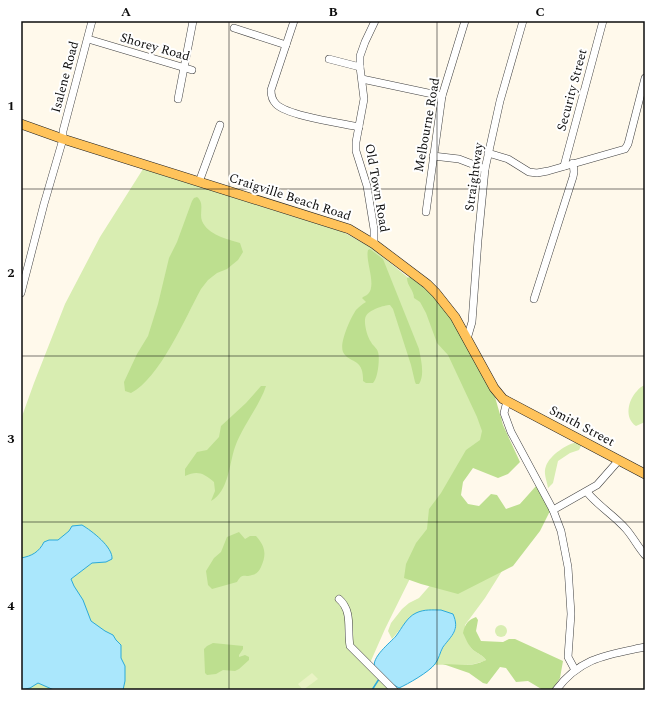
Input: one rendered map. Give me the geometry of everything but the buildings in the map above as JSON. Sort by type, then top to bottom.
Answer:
[{"type":"main road","name":"Craigville Beach Road","points":[[21,124],[63,139],[349,229],[374,244],[422,280],[436,293],[455,317],[494,388],[507,401]]},
{"type":"main road","name":"Smith Street","points":[[507,401],[645,474]]},
{"type":"street","name":"Isalene Road","points":[[21,293],[44,204],[63,139],[63,131],[92,21]]},
{"type":"street","points":[[178,99],[193,21]]},
{"type":"street","points":[[294,21],[271,90],[275,104],[294,113],[359,127]]},
{"type":"street","name":"Old Town Road","points":[[374,244],[374,229],[367,186],[356,151],[356,142],[364,99],[360,66],[361,52],[375,21]]},
{"type":"street","name":"Melbourne Road","points":[[426,212],[442,96],[465,21]]},
{"type":"street","name":"Straightway","points":[[467,339],[472,322],[485,169],[500,101],[523,21]]},
{"type":"street","name":"Security Street","points":[[564,166],[603,21]]},
{"type":"street","points":[[234,28],[286,45]]},
{"type":"street","name":"Shorey Road","points":[[88,39],[192,70]]},
{"type":"street","points":[[329,59],[360,66]]},
{"type":"street","points":[[488,153],[502,156],[525,170],[533,173],[548,171],[625,149],[628,144],[645,78]]},
{"type":"street","points":[[362,79],[442,96]]},
{"type":"street","points":[[198,182],[220,125]]},
{"type":"street","points":[[433,156],[459,159],[485,169]]},
{"type":"street","points":[[534,299],[573,178],[573,163]]},
{"type":"street","points":[[507,401],[504,413],[511,432],[553,510],[561,531],[567,557],[570,614],[568,657],[575,670]]},
{"type":"street","points":[[553,510],[597,485],[619,460]]},
{"type":"street","points":[[587,492],[592,499],[627,529],[645,555]]},
{"type":"street","points":[[339,599],[344,603],[347,610],[350,646],[394,690]]},
{"type":"street","points":[[556,690],[575,670],[583,665],[598,658],[645,647]]},
{"type":"green space","points":[[143,169],[343,232],[372,248],[433,298],[451,320],[502,419],[481,442],[438,522],[385,629],[370,663],[396,690],[122,690],[85,607],[74,592],[71,579],[92,563],[95,563],[42,552],[21,559],[21,419],[65,304],[100,237]]},
{"type":"green space","points":[[197,197],[201,202],[201,218],[205,226],[218,236],[240,243],[243,252],[238,260],[227,269],[217,273],[208,280],[201,289],[171,346],[152,374],[142,385],[131,393],[125,391],[124,382],[137,354],[148,336],[158,304],[169,258],[177,242],[192,201]]},
{"type":"green space","points":[[370,249],[383,259],[419,349],[422,376],[419,384],[416,384],[415,382],[393,309],[390,305],[373,310],[365,318],[368,337],[379,355],[377,373],[373,383],[366,383],[363,381],[363,373],[359,364],[346,356],[343,352],[342,348],[344,337],[351,318],[356,310],[366,302],[362,298],[368,294],[370,290],[371,279],[368,250]]},
{"type":"green space","points":[[410,277],[432,294],[451,318],[495,397],[503,425],[520,462],[508,474],[498,478],[473,468],[463,482],[461,495],[468,504],[479,506],[491,494],[497,495],[506,509],[520,504],[536,486],[550,511],[540,531],[513,566],[458,594],[404,578],[406,564],[416,543],[427,529],[429,509],[441,493],[466,450],[480,440],[482,431],[448,355],[437,343],[426,313],[420,302],[414,298],[407,281],[407,278]]},
{"type":"green space","points":[[645,385],[645,422],[636,426],[632,423],[629,414],[631,399],[641,387]]},
{"type":"green space","points":[[261,386],[266,386],[238,439],[228,477],[222,491],[211,501],[215,491],[214,482],[207,476],[200,473],[193,473],[185,476],[185,469],[197,452],[207,450],[219,437],[221,426],[246,403]]},
{"type":"green space","points":[[577,442],[581,446],[579,450],[570,453],[558,461],[553,483],[548,488],[545,471],[548,462],[559,451],[568,445]]},
{"type":"green space","points":[[537,488],[541,490],[548,510],[502,571],[485,598],[465,625],[468,642],[471,648],[486,660],[468,665],[435,665],[445,645],[454,634],[456,626],[453,614],[411,616],[392,639],[388,631],[391,623],[402,609],[409,603],[419,598],[433,582],[463,562]]},
{"type":"green space","points":[[239,532],[245,539],[250,536],[256,536],[261,543],[264,550],[264,558],[261,567],[255,574],[242,576],[237,582],[212,589],[208,585],[206,571],[214,558],[221,552],[227,537]]},
{"type":"green space","points":[[476,617],[478,620],[476,631],[481,641],[503,642],[509,639],[515,639],[563,661],[560,678],[552,690],[543,690],[528,681],[516,682],[506,668],[500,667],[487,684],[483,683],[469,673],[443,664],[470,665],[486,660],[471,648],[463,633],[467,623]]},
{"type":"green space","points":[[499,625],[503,625],[507,631],[503,637],[499,637],[495,633],[495,629]]},
{"type":"green space","points":[[213,643],[243,646],[239,657],[245,655],[249,657],[249,660],[235,671],[223,670],[216,674],[207,675],[205,673],[204,649]]},
{"type":"green space","points":[[312,673],[318,679],[303,690],[298,684]]},
{"type":"green space","points":[[36,679],[58,690],[21,690]]},
{"type":"water","points":[[82,525],[96,535],[106,545],[112,559],[106,562],[92,563],[71,579],[83,600],[91,621],[113,635],[121,645],[121,658],[125,666],[125,681],[123,690],[54,690],[38,683],[30,688],[21,690],[21,558],[35,553],[44,542],[49,540],[58,540],[69,531],[72,526]]},
{"type":"water","points":[[441,610],[453,614],[456,624],[452,636],[443,647],[438,660],[423,674],[399,688],[389,682],[375,668],[374,664],[378,655],[396,636],[407,620],[413,615],[422,611]]},
{"type":"waterway","points":[[372,690],[379,679]]}]
